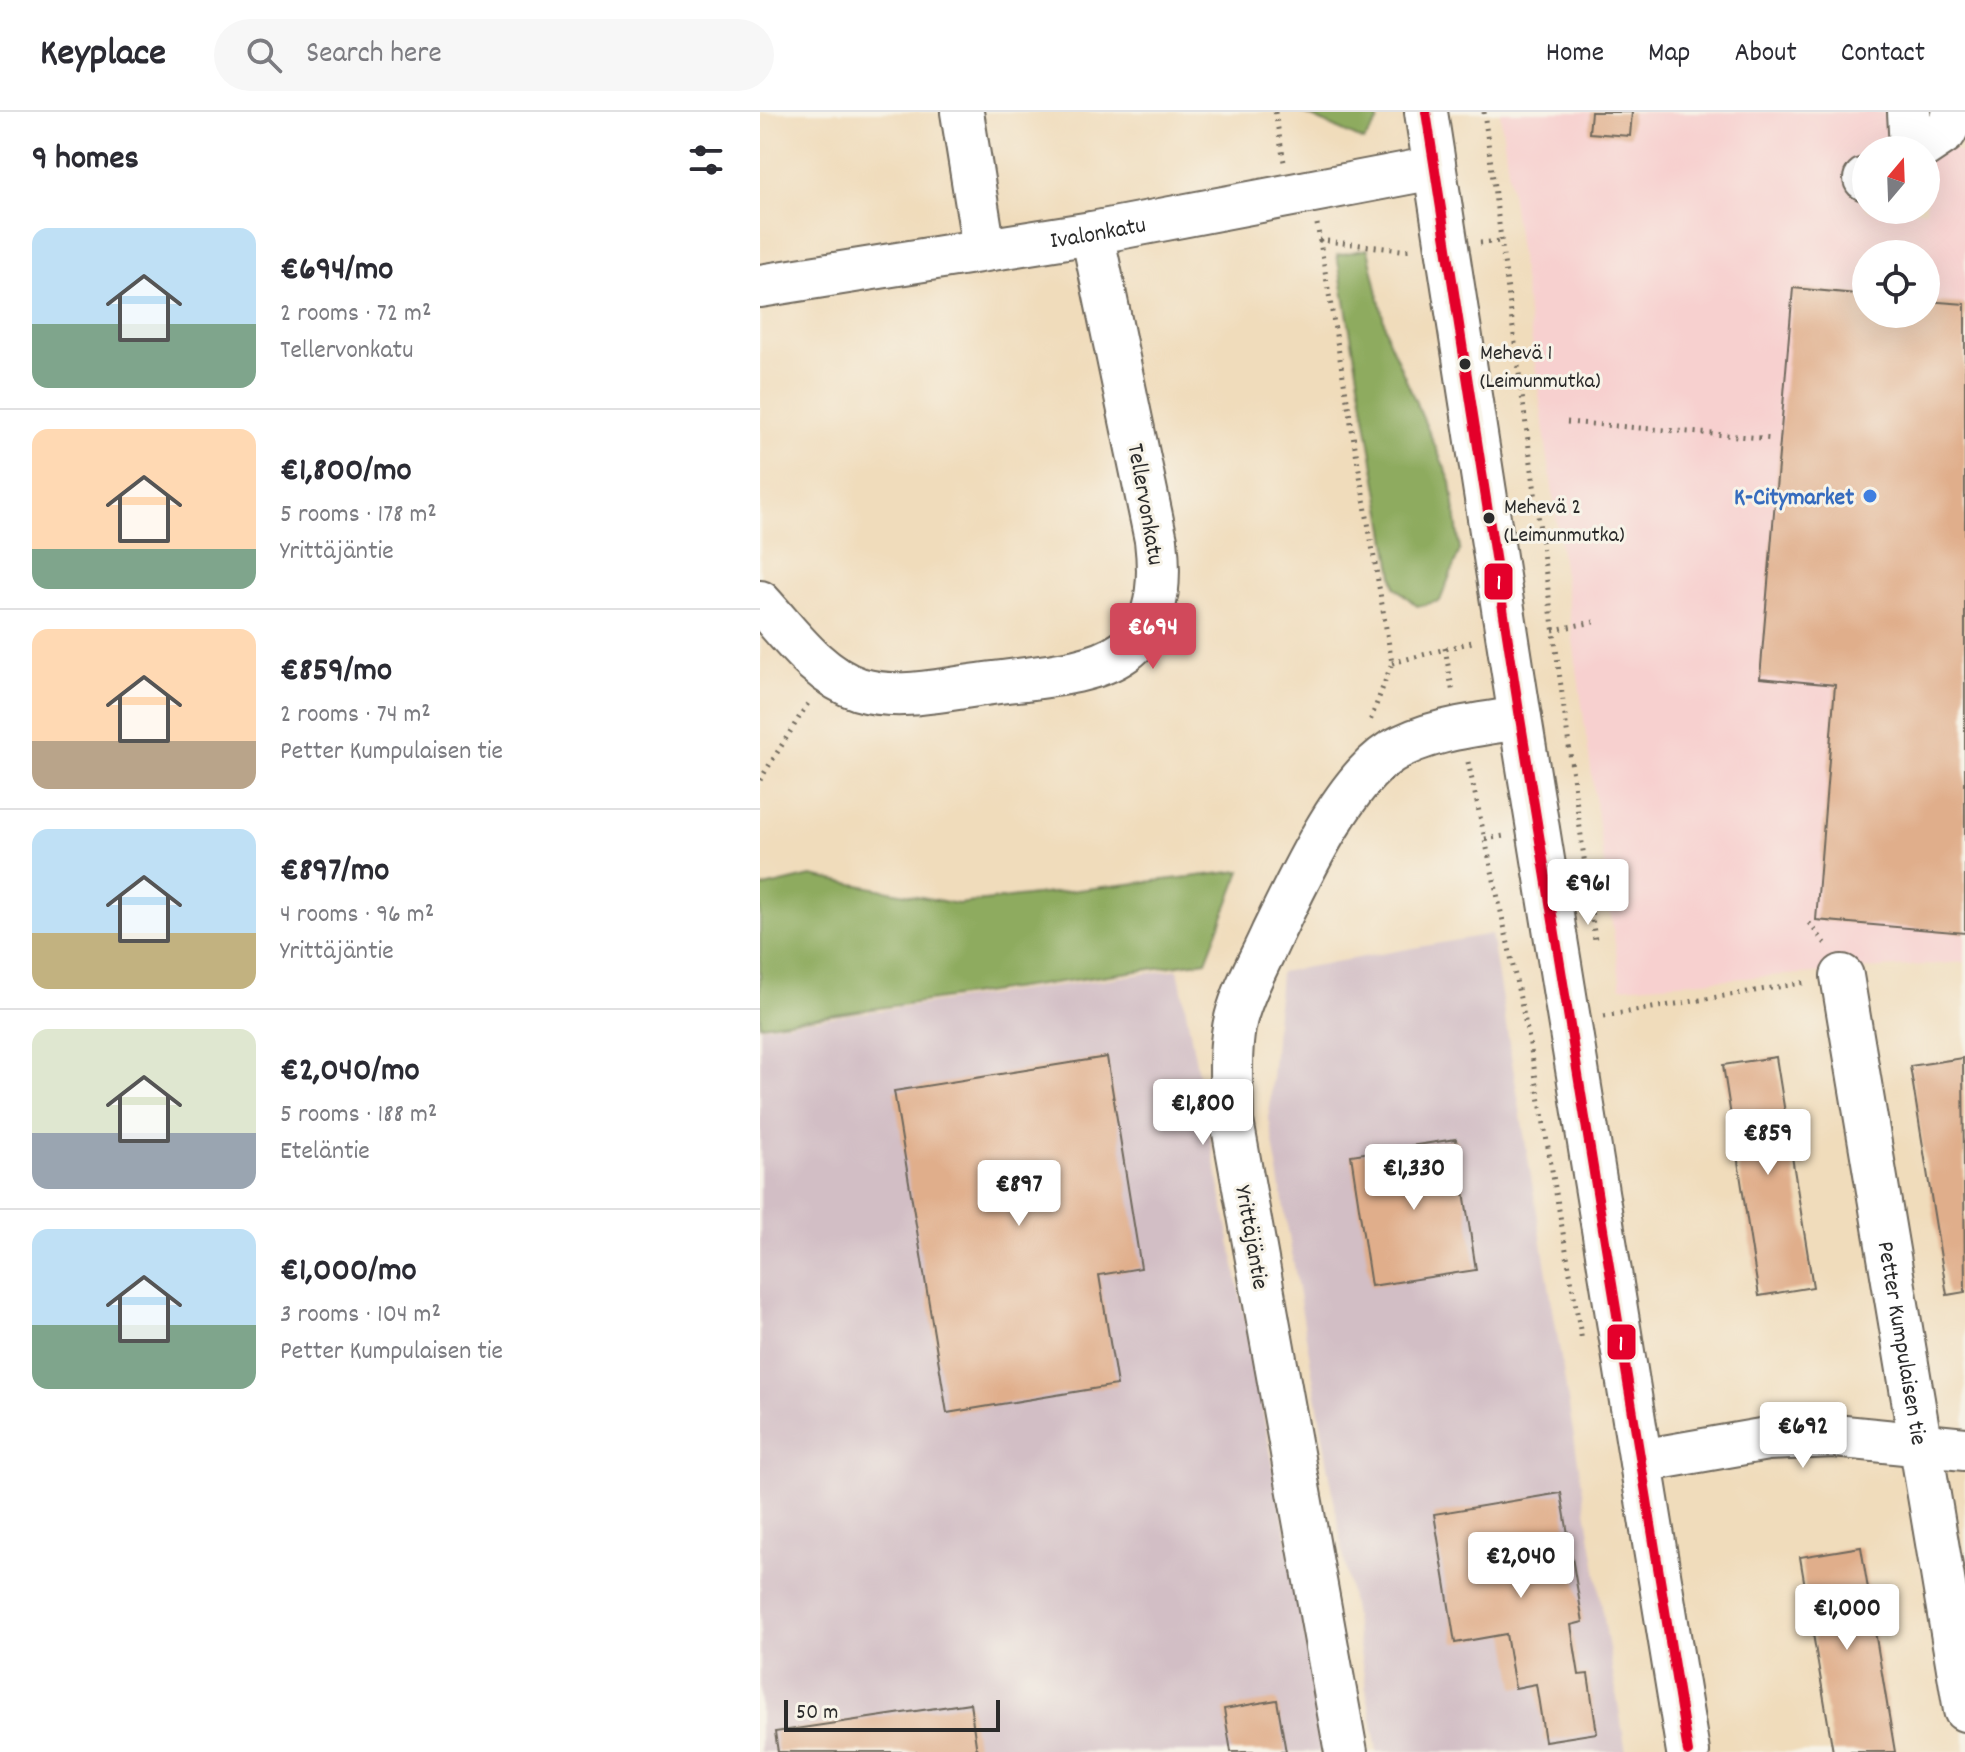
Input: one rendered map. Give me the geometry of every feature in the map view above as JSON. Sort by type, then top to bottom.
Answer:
[{"type":"street","points":[[962,112],[984,249]]},
{"type":"street","points":[[1426,112],[1520,718],[1688,1752]]},
{"type":"street","points":[[1909,112],[1910,136]]},
{"type":"street","points":[[1939,136],[1945,132],[1955,112]]},
{"type":"street","name":"Ivalonkatu","points":[[760,286],[1092,233],[1434,168]]},
{"type":"street","name":"Tellervonkatu","points":[[760,602],[826,672],[859,689],[906,694],[1089,670],[1119,657],[1138,640],[1157,599],[1160,572],[1092,233]]},
{"type":"street","name":"Yrittäjäntie","points":[[1346,1752],[1232,1121],[1236,1019],[1251,979],[1304,867],[1357,782],[1390,753],[1419,739],[1460,728],[1520,718]]},
{"type":"street","name":"Petter Kumpulaisen tie","points":[[1842,976],[1965,1710]]},
{"type":"street","points":[[1641,1461],[1767,1439],[1834,1436],[1965,1449]]},
{"type":"path","points":[[1275,112],[1300,192],[1392,663],[1445,648],[1529,1039],[1584,1352]]},
{"type":"path","points":[[1484,112],[1595,948]]},
{"type":"path","points":[[1567,422],[1774,439]]},
{"type":"path","points":[[1553,630],[1594,622]]},
{"type":"path","points":[[760,780],[826,672]]},
{"type":"path","points":[[1604,1016],[1842,976]]},
{"type":"path","points":[[1602,1004],[1606,1028]]},
{"type":"shaded area","points":[[1500,112],[1885,112],[1930,136],[1852,136],[1852,224],[1940,224],[1940,142],[1965,155],[1965,962],[1621,987]]},
{"type":"shaded area","points":[[1491,934],[1626,1752],[1377,1752],[1269,1119],[1280,972]]},
{"type":"shaded area","points":[[1178,969],[1328,1752],[760,1752],[760,1027]]},
{"type":"green space","points":[[1301,112],[1376,112],[1378,121],[1364,141]]},
{"type":"green space","points":[[1368,249],[1388,339],[1451,482],[1460,550],[1440,601],[1417,606],[1395,587],[1337,255]]},
{"type":"green space","points":[[1241,871],[1206,961],[760,1025],[760,888],[811,876],[958,904]]},
{"type":"building","points":[[1591,112],[1632,112],[1630,136],[1589,133]]},
{"type":"building","name":"K-Citymarket","points":[[1793,288],[1852,294],[1852,328],[1940,328],[1940,302],[1965,304],[1965,933],[1816,920],[1835,685],[1760,678]]},
{"type":"building","points":[[1107,1057],[1141,1268],[1099,1275],[1117,1385],[947,1413],[894,1091]]},
{"type":"building","points":[[1776,1057],[1813,1287],[1759,1296],[1723,1065]]},
{"type":"building","points":[[1963,1058],[1965,1292],[1947,1295],[1910,1066]]},
{"type":"building","points":[[1456,1139],[1476,1270],[1371,1286],[1351,1155]]},
{"type":"building","points":[[1561,1493],[1583,1622],[1571,1625],[1579,1675],[1588,1674],[1597,1733],[1545,1741],[1536,1684],[1515,1688],[1506,1634],[1455,1643],[1434,1514]]},
{"type":"building","points":[[1861,1547],[1895,1752],[1833,1752],[1800,1557]]},
{"type":"building","points":[[1277,1700],[1286,1752],[1231,1752],[1224,1709]]},
{"type":"building","points":[[970,1703],[977,1752],[778,1752],[775,1732]]},
{"type":"transit line","name":"1","points":[[1426,112],[1520,718],[1688,1752]]},
{"type":"place","name":"Mehevä 1 (Leimunmutka)","points":[[1465,364]]},
{"type":"place","name":"K-Citymarket","points":[[1870,496]]},
{"type":"place","name":"Mehevä 2 (Leimunmutka)","points":[[1489,518]]}]
